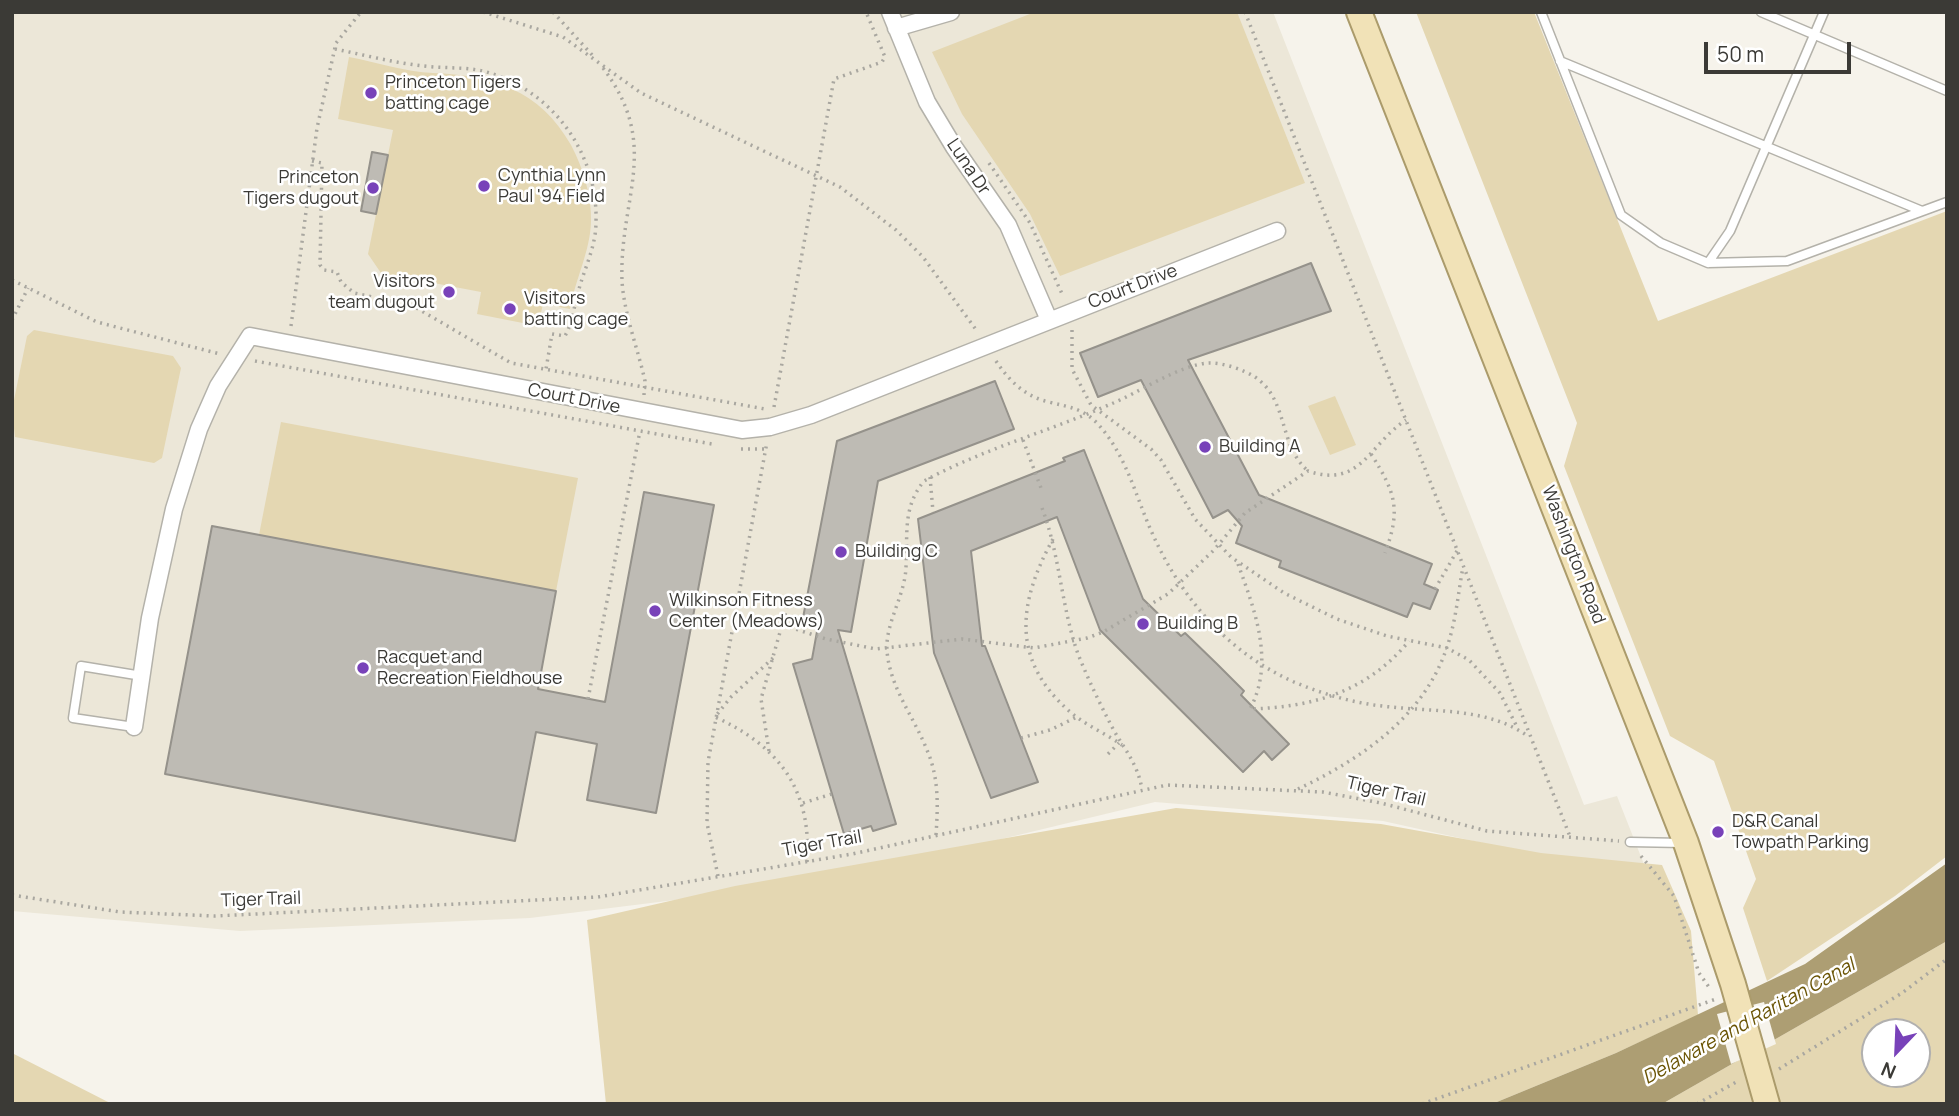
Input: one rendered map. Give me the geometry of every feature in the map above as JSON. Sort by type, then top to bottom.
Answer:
[{"type":"main road","name":"Washington Road","points":[[1359,12],[1686,843],[1741,1008],[1767,1104]]},
{"type":"street","name":"Luna Dr","points":[[890,12],[926,102],[1008,225],[1049,320]]},
{"type":"street","points":[[896,28],[951,12]]},
{"type":"street","name":"Court Drive","points":[[134,727],[150,618],[174,509],[199,429],[218,386],[250,336],[742,430],[770,427],[811,415],[1277,231]]},
{"type":"lane","points":[[1541,12],[1620,215],[1661,243],[1708,263],[1787,261],[1947,202]]},
{"type":"lane","points":[[1761,12],[1947,91]]},
{"type":"lane","points":[[1708,263],[1730,231],[1824,12]]},
{"type":"lane","points":[[1560,61],[1922,211]]},
{"type":"lane","points":[[134,727],[73,718],[81,666],[142,676]]},
{"type":"lane","points":[[1630,842],[1686,843]]},
{"type":"path","points":[[286,368],[312,161],[335,49],[361,12]]},
{"type":"path","points":[[483,12],[563,37],[641,93],[818,174],[867,206],[923,257],[1013,382],[1029,395],[1073,406],[1086,414],[1114,443],[1132,478],[1160,553],[1179,585],[1225,637],[1262,665],[1334,697],[1412,709],[1465,713],[1517,728],[1529,737]]},
{"type":"path","points":[[553,12],[600,63],[617,86],[634,128],[637,159],[627,219],[622,283],[645,388],[588,699]]},
{"type":"path","points":[[312,161],[322,163],[320,265],[324,270],[337,272],[341,282],[354,293],[413,306],[430,313],[500,358],[645,388],[774,410],[834,79],[882,62],[885,57],[866,12]]},
{"type":"path","points":[[1245,12],[1571,839]]},
{"type":"path","points":[[335,49],[422,66],[460,67],[509,81],[547,105],[585,155],[596,200],[594,237],[568,331],[565,335],[552,334],[546,369]]},
{"type":"path","points":[[985,159],[1030,223],[1069,312],[1072,369],[1083,394],[1096,411],[1136,435],[1161,460],[1195,519],[1218,545],[1237,562],[1312,608],[1368,631],[1447,649],[1469,660],[1489,678],[1517,728]]},
{"type":"path","points":[[12,320],[29,288]]},
{"type":"path","points":[[936,835],[939,799],[932,763],[895,685],[887,648],[902,594],[908,512],[913,494],[930,477],[1096,411],[1193,366],[1209,363],[1243,370],[1272,393],[1280,408],[1287,444],[1293,455],[1308,471],[1321,476],[1349,473],[1362,466],[1385,435],[1406,420]]},
{"type":"path","points":[[718,877],[707,823],[708,762],[770,427]]},
{"type":"path","points":[[1023,440],[1041,488]]},
{"type":"path","points":[[1371,454],[1380,468],[1395,511],[1394,531],[1385,553]]},
{"type":"path","points":[[783,625],[861,647],[887,648],[962,639],[1027,647],[1052,647],[1074,642],[1102,632],[1179,585],[1245,513],[1308,471]]},
{"type":"path","points":[[930,477],[933,512]]},
{"type":"path","points":[[1042,508],[1054,538],[1065,615],[1074,642],[1092,684],[1124,746],[1138,766],[1142,789]]},
{"type":"path","points":[[1054,538],[1029,590],[1025,605],[1027,647],[1037,672],[1051,693],[1077,717],[1124,746]]},
{"type":"path","points":[[1435,589],[1457,551]]},
{"type":"path","points":[[1237,562],[1258,620],[1262,665],[1259,692],[1250,709],[1296,707],[1334,697],[1388,663],[1409,641]]},
{"type":"path","points":[[1296,790],[1362,755],[1412,709],[1431,682],[1447,649],[1463,565]]},
{"type":"path","points":[[769,753],[761,699],[788,604]]},
{"type":"path","points":[[715,718],[731,697],[774,658]]},
{"type":"path","points":[[1021,738],[1050,730],[1077,717]]},
{"type":"path","points":[[715,718],[736,728],[769,753],[786,771],[803,803],[809,837],[807,862]]},
{"type":"path","points":[[1108,754],[1119,743]]},
{"type":"path","name":"Tiger Trail","points":[[12,895],[120,912],[215,916],[598,897],[807,862],[1167,785],[1296,790],[1381,803],[1487,831],[1630,842]]},
{"type":"path","points":[[803,803],[832,794]]},
{"type":"path","points":[[1422,1104],[1717,999],[1699,973],[1674,896],[1630,842]]},
{"type":"path","points":[[1776,1070],[1902,993],[1947,959]]},
{"type":"path","points":[[1697,1104],[1740,1080]]},
{"type":"shaded area","points":[[12,12],[1273,12],[1584,805],[1617,796],[1647,872],[1577,864],[1383,821],[1155,802],[828,881],[530,918],[240,931],[12,911]]},
{"type":"shaded area","points":[[1035,12],[1237,12],[1305,183],[1060,276],[1030,214],[962,114],[932,52]]},
{"type":"shaded area","points":[[1416,12],[1534,12],[1658,321],[1947,211],[1947,856],[1895,896],[1767,981],[1743,908],[1756,879],[1714,761],[1670,736],[1564,466],[1577,423]]},
{"type":"shaded area","name":"Cynthia Lynn Paul '94 Field","points":[[349,57],[412,71],[455,74],[494,82],[529,99],[559,126],[579,163],[586,182],[591,212],[588,244],[570,309],[543,304],[538,326],[477,314],[481,292],[381,273],[368,254],[393,130],[338,119]]},
{"type":"shaded area","points":[[34,330],[173,356],[181,368],[162,458],[154,463],[15,437],[12,410],[27,336]]},
{"type":"shaded area","points":[[1335,396],[1356,445],[1330,455],[1308,406]]},
{"type":"shaded area","points":[[281,422],[578,478],[556,591],[259,535]]},
{"type":"shaded area","points":[[1176,808],[1381,824],[1541,853],[1662,865],[1691,931],[1698,1015],[1616,1053],[1492,1104],[606,1104],[587,920],[735,886]]},
{"type":"shaded area","points":[[1947,941],[1947,1104],[1662,1104]]},
{"type":"shaded area","points":[[12,1053],[112,1104],[12,1104]]},
{"type":"water","name":"Delaware and Raritan Canal","points":[[1947,863],[1947,941],[1662,1104],[1492,1104],[1616,1053],[1805,964]]},
{"type":"pier","points":[[1764,1002],[1776,1044],[1731,1064],[1717,1014]]},
{"type":"building","name":"Princeton Tigers dugout","points":[[372,152],[388,155],[376,214],[361,211]]},
{"type":"building","name":"Building A","points":[[1311,263],[1331,311],[1188,360],[1259,495],[1432,564],[1424,584],[1438,590],[1430,609],[1413,603],[1407,617],[1279,567],[1281,561],[1236,543],[1242,526],[1228,510],[1213,518],[1141,380],[1098,397],[1080,353]]},
{"type":"building","name":"Building C","points":[[995,381],[1014,429],[878,481],[851,632],[838,630],[896,824],[873,831],[871,826],[844,834],[793,664],[812,659],[818,626],[802,623],[837,441]]},
{"type":"building","name":"Building B","points":[[1084,450],[1143,599],[1181,636],[1185,633],[1217,664],[1244,691],[1241,695],[1289,744],[1272,760],[1264,751],[1243,772],[1100,630],[1057,517],[971,551],[982,646],[985,646],[1038,782],[991,798],[934,653],[918,519],[1065,461],[1063,458]]},
{"type":"building","name":"Racquet and Recreation Fieldhouse","points":[[644,492],[714,505],[656,813],[587,800],[597,744],[536,732],[515,841],[165,774],[212,526],[556,591],[538,689],[605,702]]},
{"type":"place","name":"Princeton Tigers batting cage","points":[[371,93]]},
{"type":"place","name":"Cynthia Lynn Paul '94 Field","points":[[484,186]]},
{"type":"place","name":"Princeton Tigers dugout","points":[[373,188]]},
{"type":"place","name":"Visitors team dugout","points":[[449,292]]},
{"type":"place","name":"Visitors batting cage","points":[[510,309]]},
{"type":"place","name":"Building A","points":[[1205,447]]},
{"type":"place","name":"Building C","points":[[841,552]]},
{"type":"place","name":"Wilkinson Fitness Center (Meadows)","points":[[655,611]]},
{"type":"place","name":"Building B","points":[[1143,624]]},
{"type":"place","name":"Racquet and Recreation Fieldhouse","points":[[363,668]]},
{"type":"place","name":"D&R Canal Towpath Parking","points":[[1718,832]]}]
